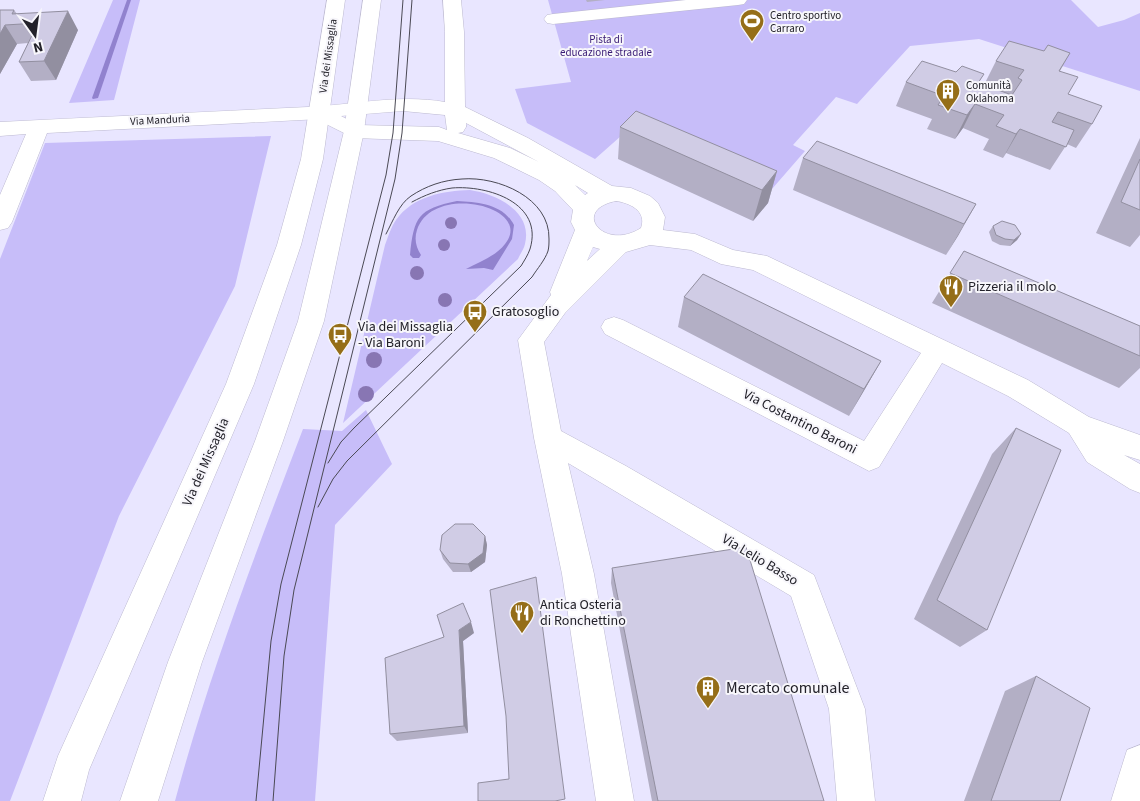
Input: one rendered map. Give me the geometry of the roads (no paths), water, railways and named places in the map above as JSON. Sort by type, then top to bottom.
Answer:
[{"type":"street","name":"Via dei Missaglia","points":[[62,801],[71,769],[240,384],[289,245],[312,159],[336,0]]},
{"type":"street","points":[[139,801],[185,662],[269,441],[311,321],[356,119],[372,0]]},
{"type":"street","points":[[452,0],[456,26],[453,69],[457,139]]},
{"type":"street","points":[[553,19],[738,0]]},
{"type":"street","points":[[456,26],[469,55],[469,91],[482,123]]},
{"type":"street","points":[[356,119],[425,106],[454,110],[535,150],[586,183],[608,194]]},
{"type":"street","name":"Via dei Missaglia","points":[[320,113],[356,119]]},
{"type":"street","name":"Via Manduria","points":[[0,128],[320,113]]},
{"type":"street","points":[[356,119],[439,134],[502,153],[546,175],[562,186],[585,220],[602,242],[620,244],[634,242],[646,236],[653,225],[652,212],[647,204],[625,194],[608,194],[592,200],[585,220],[582,245],[556,306]]},
{"type":"street","points":[[457,139],[482,123]]},
{"type":"street","points":[[0,222],[40,126]]},
{"type":"street","points":[[652,212],[737,244],[758,262],[1018,388],[1079,425],[1140,448]]},
{"type":"street","points":[[646,236],[695,242],[729,258],[758,262]]},
{"type":"street","points":[[615,801],[578,574],[548,438],[531,340],[556,306],[620,244]]},
{"type":"street","name":"Via Costantino Baroni","points":[[614,327],[869,458],[938,348]]},
{"type":"street","points":[[1079,425],[1097,453],[1140,480]]},
{"type":"street","name":"Via Lelio Basso","points":[[548,438],[616,475],[804,586],[847,709],[856,801]]},
{"type":"street","points":[[1130,801],[1140,762]]},
{"type":"waterway","points":[[95,98],[129,0]]},
{"type":"tram line","points":[[256,801],[271,641],[281,584],[386,175],[393,133],[403,0]]},
{"type":"tram line","points":[[273,801],[284,656],[294,590],[395,179],[402,133],[412,0]]},
{"type":"tram line","points":[[318,507],[333,479],[347,461],[532,277],[545,258],[549,245],[547,225],[541,212],[531,201],[506,186],[476,179],[448,181],[429,186],[417,192],[403,203],[386,234]]},
{"type":"tram line","points":[[328,463],[341,442],[354,428],[521,266],[530,249],[532,233],[529,220],[521,209],[510,200],[496,194],[481,190],[452,188],[432,193],[412,202]]},
{"type":"place","name":"Centro sportivo Carraro","points":[[752,42]]},
{"type":"place","name":"Comunità Oklahoma","points":[[948,112]]},
{"type":"place","name":"Pizzeria il molo","points":[[951,308]]},
{"type":"place","name":"Gratosoglio","points":[[475,333]]},
{"type":"place","name":"Via dei Missaglia - Via Baroni","points":[[340,356]]},
{"type":"place","name":"Antica Osteria di Ronchettino","points":[[522,634]]},
{"type":"place","name":"Mercato comunale","points":[[708,709]]},
{"type":"park label","name":"Pista di educazione stradale","points":[[606,45]]}]
